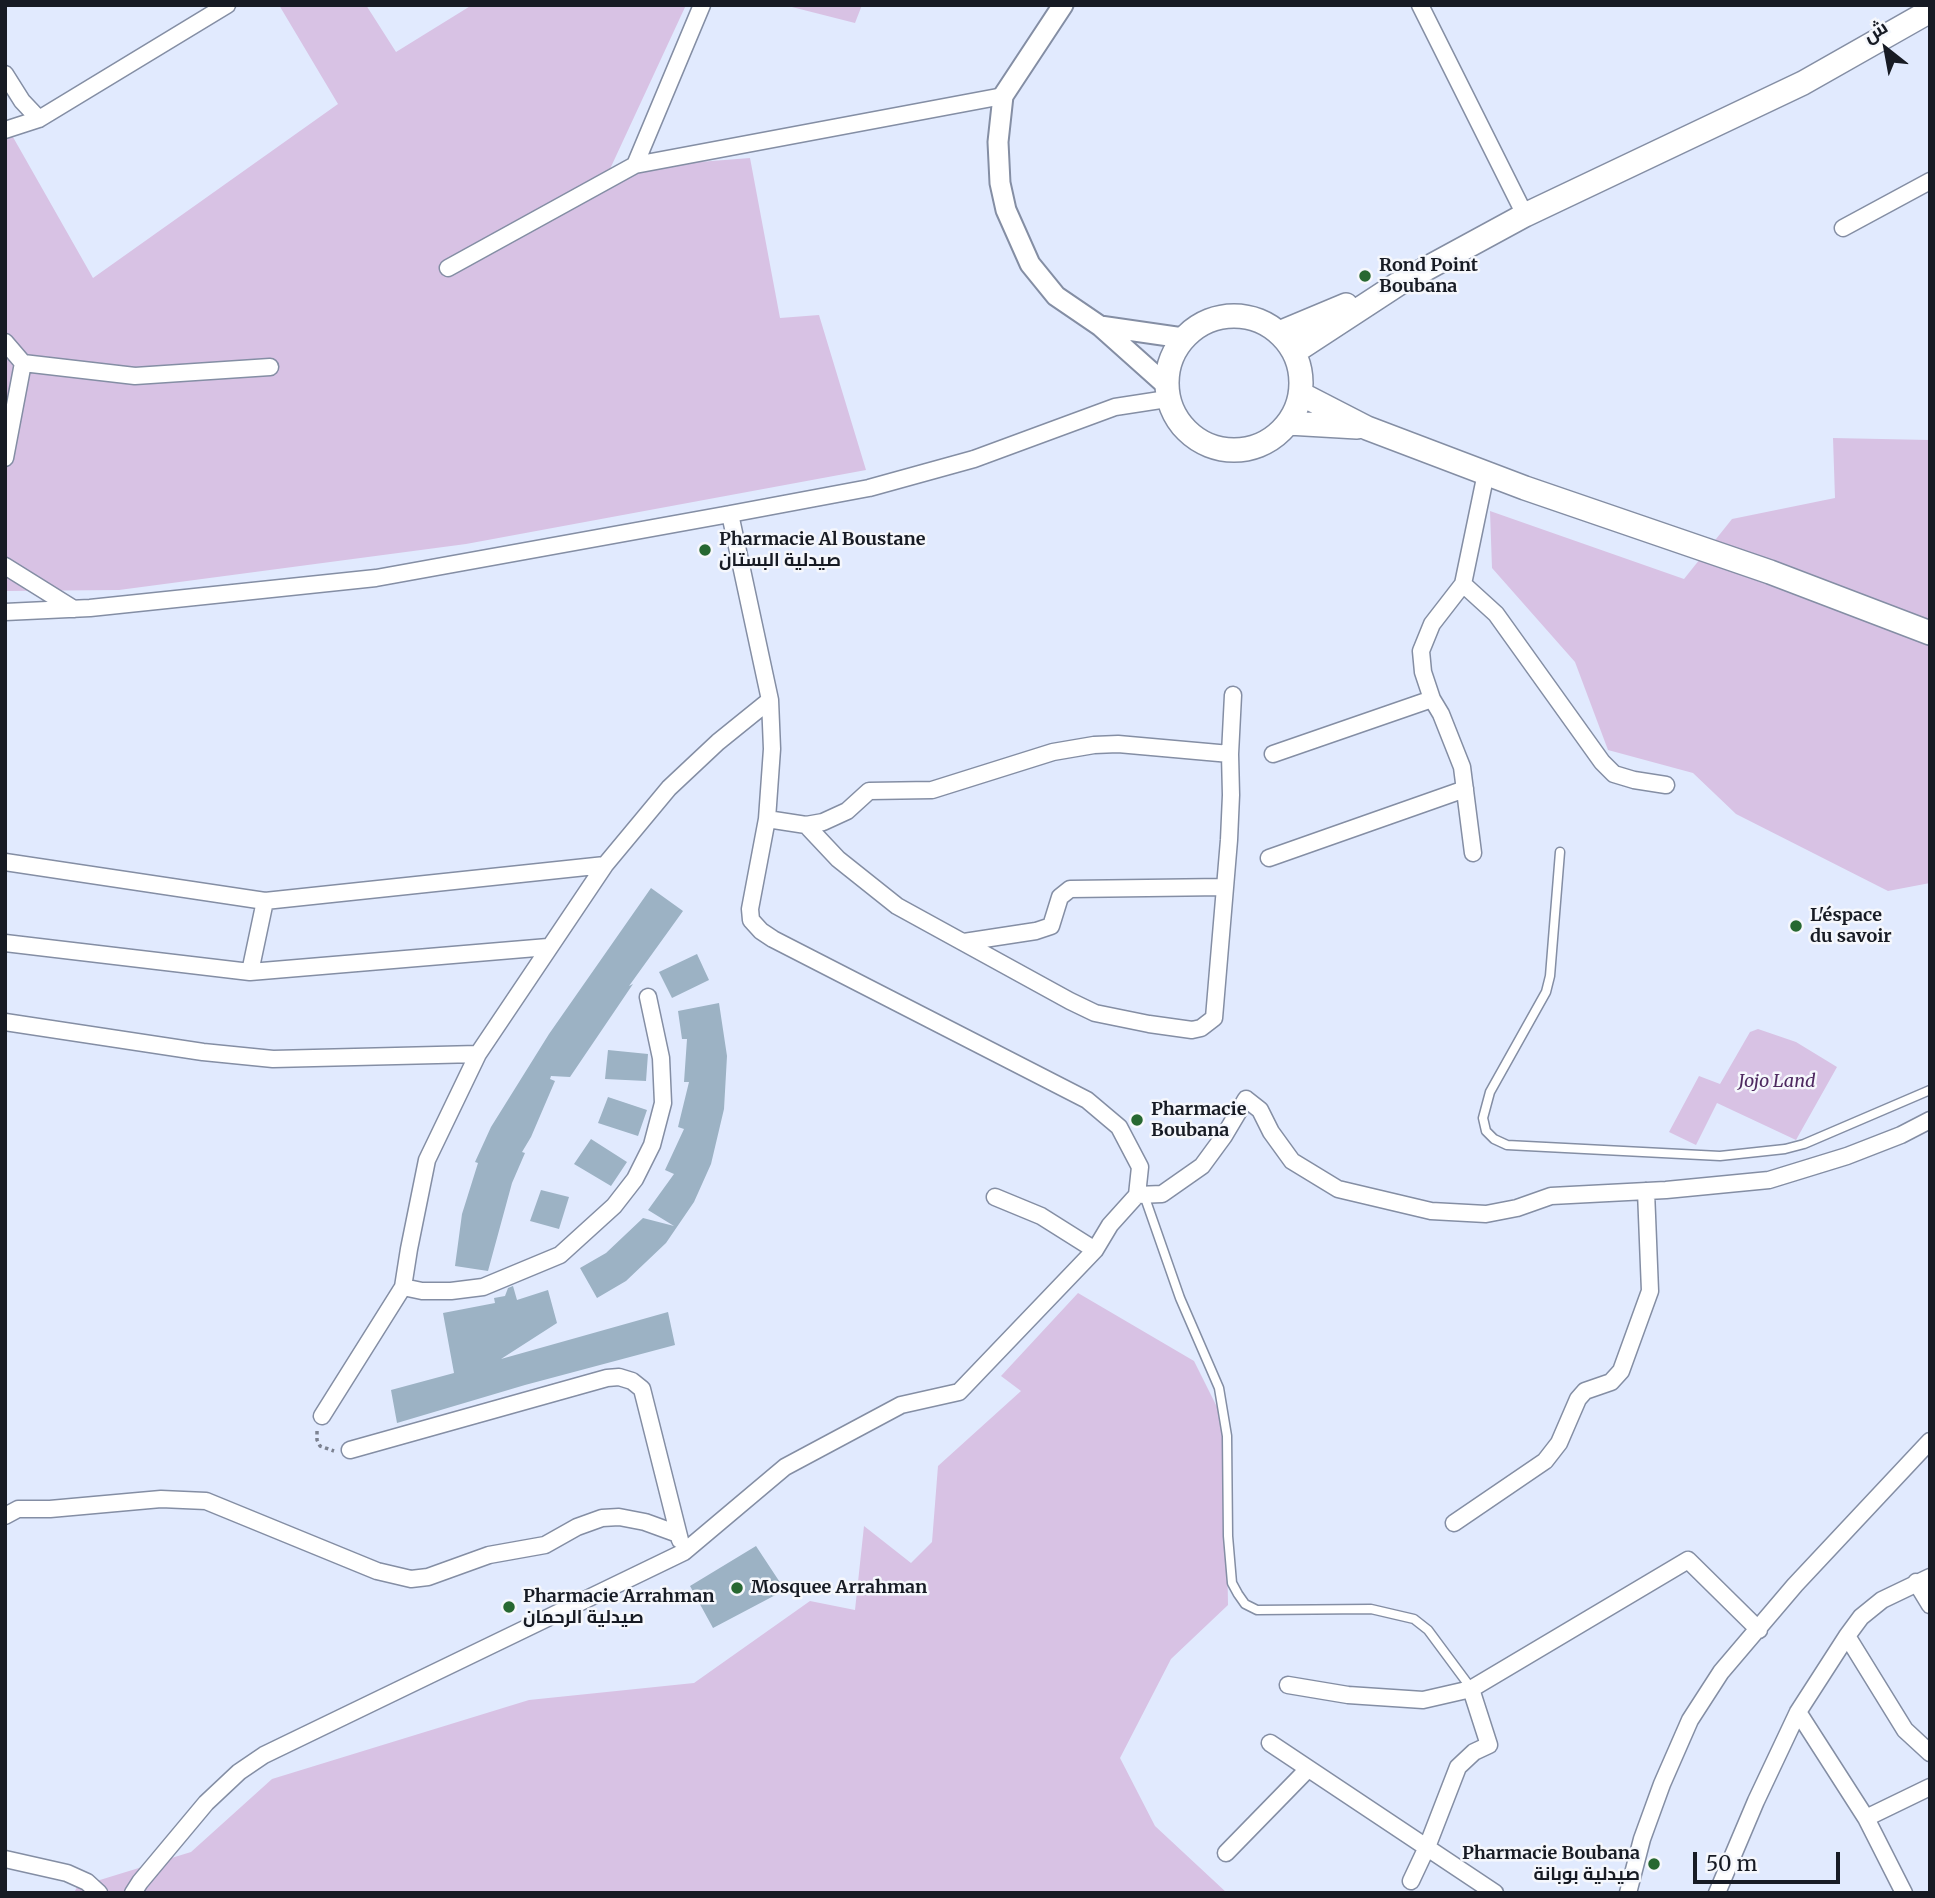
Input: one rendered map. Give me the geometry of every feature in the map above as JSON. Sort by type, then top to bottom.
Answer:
[{"type":"main road","points":[[1294,352],[1398,284],[1525,215],[1803,83],[1930,11]]},
{"type":"main road","points":[[1279,333],[1398,284]]},
{"type":"main road","points":[[1220,317],[1251,318],[1279,333],[1294,352],[1301,375],[1301,394],[1288,424],[1258,447],[1235,451],[1212,448],[1192,437],[1176,420],[1167,392],[1170,359],[1183,338],[1200,324],[1220,317]]},
{"type":"main road","points":[[1301,394],[1367,428],[1486,473],[1770,572],[1930,633]]},
{"type":"main road","points":[[1288,424],[1367,428]]},
{"type":"street","points":[[5,130],[38,119],[227,5]]},
{"type":"street","points":[[635,165],[702,5]]},
{"type":"street","points":[[5,612],[74,609],[376,578],[869,488],[974,459],[1115,407],[1167,392],[1100,326],[1056,296],[1047,286],[1030,264],[1006,210],[1000,183],[998,142],[1003,96],[1063,5]]},
{"type":"street","points":[[1420,5],[1525,215]]},
{"type":"street","points":[[5,75],[38,119]]},
{"type":"street","points":[[448,268],[635,165],[1003,96]]},
{"type":"street","points":[[1843,228],[1930,181]]},
{"type":"street","points":[[1100,326],[1183,338]]},
{"type":"street","points":[[5,341],[23,363],[135,376],[270,367]]},
{"type":"street","points":[[5,458],[23,363]]},
{"type":"street","points":[[1474,853],[1462,767],[1441,714],[1432,699],[1423,672],[1421,651],[1432,624],[1463,584],[1486,473]]},
{"type":"street","points":[[730,514],[770,700],[772,749],[768,820],[750,909],[751,920],[761,932],[1087,1100],[1119,1127],[1140,1167],[1141,1195]]},
{"type":"street","points":[[5,566],[74,609]]},
{"type":"street","points":[[1463,584],[1496,614],[1592,750],[1614,774],[1666,785]]},
{"type":"street","points":[[806,825],[838,859],[897,906],[1070,1001],[1095,1013],[1149,1024],[1192,1030],[1201,1028],[1214,1018],[1231,795],[1233,695]]},
{"type":"street","points":[[1273,754],[1432,699]]},
{"type":"street","points":[[322,1416],[403,1287],[427,1160],[478,1054],[605,865],[669,788],[718,742],[770,700]]},
{"type":"street","points":[[768,820],[806,825],[823,822],[847,811],[869,791],[932,790],[1071,748],[1118,744],[1230,754]]},
{"type":"street","points":[[1269,858],[1465,789]]},
{"type":"street","points":[[5,862],[265,901],[605,865]]},
{"type":"street","points":[[964,942],[1036,931],[1051,926],[1060,897],[1070,889],[1224,887]]},
{"type":"street","points":[[250,972],[265,901]]},
{"type":"street","points":[[5,943],[250,972],[548,947]]},
{"type":"street","points":[[403,1287],[422,1291],[483,1287],[559,1255],[614,1206],[635,1179],[652,1145],[663,1103],[661,1058],[648,997]]},
{"type":"street","points":[[5,1022],[203,1052],[273,1059],[478,1054]]},
{"type":"street","points":[[133,1893],[206,1803],[239,1772],[264,1755],[684,1552],[785,1467],[901,1405],[959,1392],[1095,1250],[1110,1225],[1141,1195],[1162,1194],[1202,1166],[1246,1100],[1259,1110],[1292,1161],[1338,1189],[1431,1212],[1486,1214],[1517,1208],[1551,1196],[1769,1180],[1847,1156],[1930,1120]]},
{"type":"street","points":[[1454,1523],[1545,1461],[1559,1443],[1578,1399],[1585,1391],[1611,1382],[1621,1371],[1650,1291],[1646,1191]]},
{"type":"street","points":[[995,1197],[1041,1216],[1095,1250]]},
{"type":"street","points":[[350,1450],[594,1381],[619,1377],[642,1388],[684,1552]]},
{"type":"street","points":[[1628,1893],[1642,1839],[1662,1784],[1690,1720],[1721,1672],[1795,1585],[1930,1441]]},
{"type":"street","points":[[5,1516],[18,1509],[161,1499],[206,1501],[377,1572],[411,1579],[428,1577],[489,1555],[544,1545],[577,1527],[602,1518],[619,1517],[645,1522],[678,1534]]},
{"type":"street","points":[[1289,1685],[1348,1695],[1423,1700],[1471,1689],[1688,1560],[1759,1630]]},
{"type":"street","points":[[1718,1893],[1756,1801],[1798,1712],[1847,1636],[1861,1617],[1882,1600],[1923,1580],[1930,1605]]},
{"type":"street","points":[[1847,1636],[1906,1730],[1930,1753]]},
{"type":"street","points":[[1411,1881],[1458,1767],[1474,1752],[1489,1745],[1471,1689]]},
{"type":"street","points":[[1798,1712],[1866,1818],[1899,1891]]},
{"type":"street","points":[[1270,1743],[1495,1893]]},
{"type":"street","points":[[1226,1853],[1308,1769]]},
{"type":"street","points":[[1866,1818],[1930,1787]]},
{"type":"street","points":[[5,1859],[67,1873],[87,1882],[99,1893]]},
{"type":"lane","points":[[1560,852],[1550,976],[1546,992],[1490,1092],[1483,1118],[1486,1131],[1494,1139],[1507,1145],[1720,1156],[1785,1149],[1804,1144],[1930,1090]]},
{"type":"lane","points":[[1141,1195],[1180,1298],[1219,1388],[1227,1436],[1228,1536],[1232,1583],[1238,1594],[1245,1604],[1256,1610],[1371,1609],[1414,1619],[1428,1630],[1471,1689]]},
{"type":"path","points":[[322,1416],[317,1425],[317,1440],[320,1446],[331,1450],[350,1450]]},
{"type":"green space","points":[[279,5],[366,5],[396,52],[472,5],[686,5],[610,169],[750,158],[780,318],[819,315],[866,470],[466,544],[119,590],[5,591],[5,123],[93,278],[338,104]]},
{"type":"green space","points":[[784,5],[862,5],[855,23]]},
{"type":"green space","points":[[1833,438],[1930,440],[1930,883],[1888,891],[1736,814],[1693,773],[1608,750],[1575,662],[1492,568],[1490,511],[1684,579],[1732,519],[1835,498]]},
{"type":"green space","name":"Jojo Land","points":[[1758,1029],[1796,1042],[1837,1067],[1796,1140],[1717,1103],[1696,1145],[1669,1132],[1699,1076],[1720,1084],[1750,1032]]},
{"type":"green space","points":[[1078,1293],[1194,1361],[1225,1423],[1228,1605],[1171,1659],[1120,1758],[1155,1826],[1227,1893],[74,1893],[77,1887],[191,1852],[272,1779],[529,1700],[694,1683],[810,1601],[855,1610],[864,1526],[911,1563],[932,1542],[938,1466],[1021,1391],[1001,1376]]},
{"type":"building","points":[[651,888],[683,911],[629,986],[633,984],[570,1077],[551,1076],[550,1079],[555,1081],[522,1152],[525,1153],[512,1183],[488,1271],[455,1266],[462,1214],[478,1163],[475,1162],[491,1127],[549,1034]]},
{"type":"building","points":[[697,954],[709,980],[672,998],[659,972]]},
{"type":"building","points":[[719,1003],[727,1056],[724,1109],[711,1164],[694,1202],[666,1243],[626,1281],[597,1298],[580,1268],[606,1253],[643,1218],[674,1226],[648,1210],[674,1174],[665,1170],[684,1129],[678,1127],[689,1082],[684,1082],[687,1039],[682,1039],[678,1011]]},
{"type":"building","points":[[608,1050],[648,1054],[646,1081],[605,1079]]},
{"type":"building","points":[[608,1097],[647,1110],[638,1136],[598,1123]]},
{"type":"building","points":[[591,1139],[627,1162],[611,1186],[574,1164]]},
{"type":"building","points":[[541,1190],[569,1197],[559,1229],[530,1221]]},
{"type":"building","points":[[513,1286],[517,1300],[548,1290],[557,1323],[501,1359],[668,1312],[675,1345],[397,1423],[391,1390],[454,1373],[443,1313],[495,1303],[494,1298],[505,1296],[508,1288]]},
{"type":"building","name":"Mosquee Arrahman","points":[[756,1546],[785,1590],[713,1628],[690,1586]]},
{"type":"place","name":"Rond Point Boubana","points":[[1365,276]]},
{"type":"place","name":"Pharmacie Al Boustane صيدلية البستان","points":[[705,550]]},
{"type":"place","name":"L'éspace du savoir","points":[[1796,926]]},
{"type":"place","name":"Pharmacie Boubana","points":[[1137,1120]]},
{"type":"place","name":"Mosquee Arrahman","points":[[737,1588]]},
{"type":"place","name":"Pharmacie Arrahman صيدلية الرحمان","points":[[509,1607]]},
{"type":"place","name":"Pharmacie Boubana صيدلية بوبانة","points":[[1654,1864]]}]
